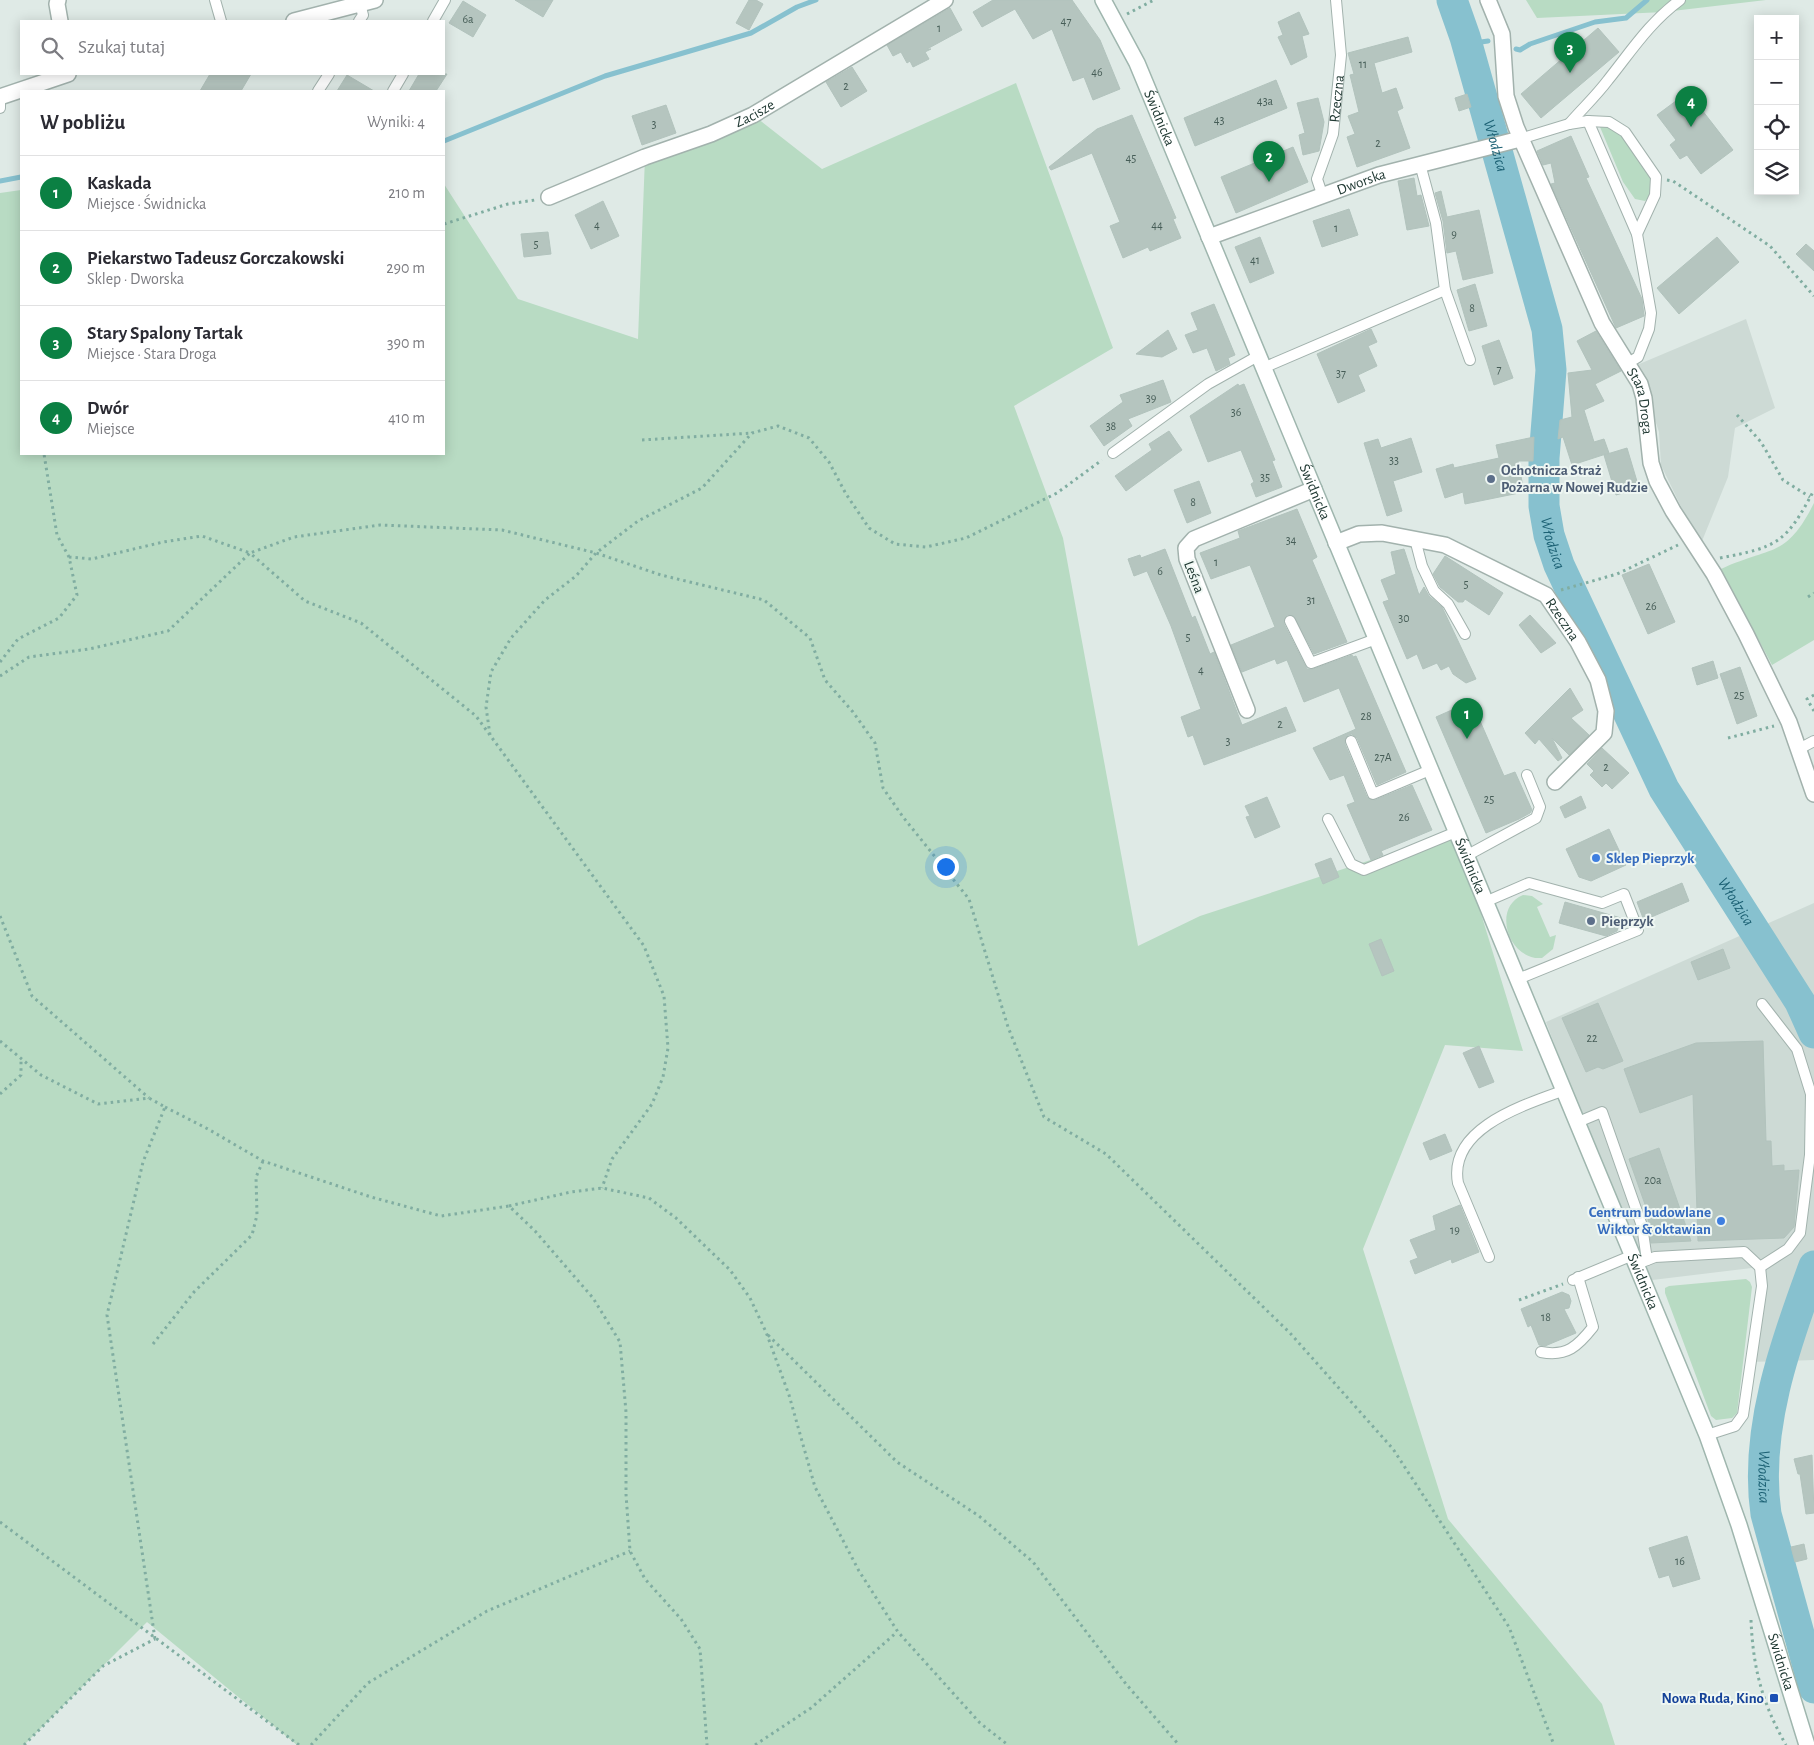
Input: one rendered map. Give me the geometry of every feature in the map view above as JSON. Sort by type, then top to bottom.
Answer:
[{"type":"street","points":[[58,0],[56,4],[60,20]]},
{"type":"street","points":[[298,20],[375,0]]},
{"type":"street","name":"Zacisze","points":[[550,197],[645,157],[718,131],[753,115],[945,0]]},
{"type":"street","name":"Świdnicka","points":[[1104,0],[1137,63],[1485,902],[1578,1122],[1639,1260],[1739,1525],[1807,1745]]},
{"type":"street","name":"Stara Droga","points":[[1488,0],[1502,34],[1506,96],[1515,140],[1602,323],[1628,364],[1644,398],[1648,444],[1654,472],[1672,511],[1707,564],[1746,634],[1789,722],[1814,794]]},
{"type":"street","points":[[21,90],[65,75]]},
{"type":"street","points":[[0,97],[20,90]]},
{"type":"street","name":"Dworska","points":[[1208,237],[1322,194],[1420,164],[1515,140]]},
{"type":"street","name":"Leśna","points":[[1248,710],[1187,559],[1186,548],[1194,538],[1314,489]]},
{"type":"street","name":"Rzeczna","points":[[1336,543],[1359,534],[1382,533],[1445,545],[1546,595],[1578,642],[1602,691],[1606,711],[1604,733],[1554,782]]},
{"type":"lane","points":[[215,0],[221,20]]},
{"type":"lane","points":[[434,20],[445,0]]},
{"type":"lane","name":"Rzeczna","points":[[1322,194],[1317,179],[1333,134],[1341,55],[1336,0]]},
{"type":"lane","points":[[1569,124],[1608,81],[1634,44],[1664,12],[1680,0]]},
{"type":"lane","points":[[360,4],[363,15],[360,20]]},
{"type":"lane","points":[[319,90],[328,75]]},
{"type":"lane","points":[[394,90],[402,75]]},
{"type":"lane","points":[[0,103],[0,108]]},
{"type":"lane","points":[[1515,140],[1569,124],[1588,121],[1609,122],[1625,132],[1656,176],[1655,195],[1637,234]]},
{"type":"lane","points":[[1588,121],[1637,234],[1651,313],[1649,329],[1638,357],[1628,364]]},
{"type":"lane","points":[[1420,164],[1436,224],[1445,290],[1470,360]]},
{"type":"lane","points":[[1113,453],[1208,384],[1445,290]]},
{"type":"lane","points":[[1415,539],[1422,566],[1434,591],[1448,604],[1465,634]]},
{"type":"lane","points":[[1290,621],[1311,664],[1376,639]]},
{"type":"lane","points":[[1799,749],[1814,741]]},
{"type":"lane","points":[[1351,742],[1373,794],[1430,770]]},
{"type":"lane","points":[[1466,856],[1536,818],[1540,807],[1527,775]]},
{"type":"lane","points":[[1328,819],[1351,864],[1364,870],[1456,832]]},
{"type":"lane","points":[[1485,902],[1529,883],[1602,903],[1624,894],[1638,930],[1518,979]]},
{"type":"lane","points":[[1760,1267],[1788,1249],[1800,1233],[1810,1155],[1811,1094],[1797,1049],[1762,1004]]},
{"type":"lane","points":[[1489,1257],[1458,1182],[1455,1170],[1458,1157],[1468,1140],[1483,1128],[1536,1101],[1565,1090]]},
{"type":"lane","points":[[1578,1122],[1602,1112],[1642,1226],[1639,1260]]},
{"type":"lane","points":[[1541,1352],[1554,1354],[1577,1347],[1593,1327],[1576,1279],[1655,1257],[1744,1252],[1760,1267],[1762,1286],[1743,1415],[1735,1426],[1707,1436]]},
{"type":"path","points":[[1115,19],[1154,0]]},
{"type":"path","points":[[1656,176],[1673,181],[1770,246],[1814,296]]},
{"type":"path","points":[[445,224],[508,204],[550,197]]},
{"type":"path","points":[[1737,415],[1761,442],[1783,480],[1810,497]]},
{"type":"path","points":[[642,440],[752,433],[778,426],[809,438],[829,462],[846,494],[869,528],[895,544],[926,547],[966,538],[1057,493],[1113,453]]},
{"type":"path","points":[[490,736],[486,707],[491,672],[510,638],[545,600],[576,576],[596,553],[638,521],[702,488],[752,433]]},
{"type":"path","points":[[0,662],[18,638],[59,618],[77,594],[69,557],[57,535],[44,455]]},
{"type":"path","points":[[1707,564],[1716,558],[1750,552],[1776,543],[1786,536],[1798,520],[1814,490]]},
{"type":"path","points":[[0,676],[28,657],[89,649],[168,631],[250,553],[294,537],[380,525],[502,530],[596,553],[661,575],[764,600],[810,638],[825,680],[854,712],[875,743],[883,788],[903,817],[969,899],[1008,1027],[1044,1117],[1106,1154],[1290,1334],[1393,1449],[1509,1628],[1554,1745]]},
{"type":"path","points":[[69,557],[92,559],[162,542],[202,536],[250,553],[305,601],[361,623],[476,716],[644,946],[664,996],[668,1048],[663,1077],[652,1104],[612,1159],[602,1188]]},
{"type":"path","points":[[1555,592],[1586,581],[1617,574],[1690,539]]},
{"type":"path","points":[[1808,597],[1814,593]]},
{"type":"path","points":[[1814,695],[1807,699],[1814,711]]},
{"type":"path","points":[[1728,738],[1789,722]]},
{"type":"path","points":[[0,916],[32,996],[149,1098],[263,1161],[371,1197],[441,1216],[509,1206],[571,1192],[602,1188],[649,1198],[676,1218],[730,1270],[750,1298],[766,1332],[789,1395],[814,1487],[859,1571],[898,1632],[980,1723],[1008,1745]]},
{"type":"path","points":[[0,1041],[21,1060],[41,1074],[98,1104],[149,1098]]},
{"type":"path","points":[[0,1094],[21,1075],[21,1060]]},
{"type":"path","points":[[155,1639],[107,1315],[143,1162],[165,1107]]},
{"type":"path","points":[[153,1344],[194,1292],[252,1235],[257,1215],[256,1177],[263,1161]]},
{"type":"path","points":[[509,1206],[535,1231],[594,1298],[620,1342],[626,1412],[626,1494],[630,1551],[645,1579],[681,1619],[700,1649],[707,1745]]},
{"type":"path","points":[[1519,1300],[1576,1279]]},
{"type":"path","points":[[766,1332],[897,1462],[979,1516],[1033,1562],[1126,1684],[1179,1745]]},
{"type":"path","points":[[0,1522],[299,1745]]},
{"type":"path","points":[[311,1745],[368,1683],[487,1611],[630,1551]]},
{"type":"path","points":[[755,1745],[811,1708],[898,1632]]},
{"type":"path","points":[[24,1745],[103,1666],[155,1639]]},
{"type":"path","points":[[1753,1644],[1755,1671],[1765,1704],[1786,1745]]},
{"type":"shaded area","points":[[1746,319],[1775,408],[1735,428],[1728,477],[1700,546],[1661,465],[1659,432],[1637,365]]},
{"type":"shaded area","points":[[1814,903],[1814,1360],[1751,1362],[1760,1267],[1644,1281],[1546,1022]]},
{"type":"green space","points":[[1526,0],[1766,0],[1664,12],[1537,18]]},
{"type":"green space","points":[[1016,83],[1113,348],[1014,406],[1063,538],[1138,946],[1200,916],[1456,832],[1523,1051],[1445,1045],[1363,1249],[1448,1519],[1602,1704],[1615,1745],[297,1745],[147,1622],[24,1745],[0,1745],[0,193],[20,190],[20,455],[445,455],[445,186],[518,299],[638,339],[645,157],[753,115],[822,169]]},
{"type":"green space","points":[[1613,125],[1651,170],[1652,195],[1645,201],[1635,199],[1623,182],[1600,127]]},
{"type":"green space","points":[[1814,503],[1814,640],[1772,665],[1721,569],[1765,553],[1785,542],[1795,534]]},
{"type":"green space","points":[[1523,895],[1532,896],[1543,904],[1537,907],[1550,937],[1556,935],[1553,949],[1542,958],[1530,957],[1521,951],[1513,943],[1508,932],[1506,921],[1508,911],[1513,902]]},
{"type":"green space","points":[[1746,1279],[1752,1287],[1737,1413],[1732,1418],[1716,1420],[1711,1416],[1665,1293],[1665,1288],[1669,1286]]},
{"type":"building","points":[[515,0],[553,0],[543,17]]},
{"type":"building","points":[[749,0],[756,0],[763,4],[749,30],[736,23]]},
{"type":"building","points":[[993,0],[1072,0],[1100,40],[1120,89],[1093,100],[1084,77],[1073,81],[1052,29],[1033,39],[1015,9],[982,27],[973,12]]},
{"type":"building","points":[[463,1],[486,15],[473,37],[449,23]]},
{"type":"building","points":[[950,8],[962,30],[927,49],[931,49],[925,52],[929,59],[913,67],[910,61],[907,63],[901,52],[893,56],[887,45]]},
{"type":"building","points":[[1299,12],[1309,34],[1302,36],[1307,57],[1291,65],[1278,37],[1283,35],[1278,22]]},
{"type":"building","points":[[1598,28],[1619,52],[1541,118],[1521,94]]},
{"type":"building","points":[[1408,37],[1412,52],[1374,63],[1382,93],[1396,88],[1403,108],[1397,111],[1410,148],[1357,167],[1347,137],[1355,134],[1348,116],[1359,112],[1350,75],[1354,74],[1348,53]]},
{"type":"building","points":[[852,67],[867,91],[841,107],[826,82]]},
{"type":"building","points":[[447,74],[437,90],[410,90],[418,75]]},
{"type":"building","points":[[209,75],[250,75],[242,90],[201,90]]},
{"type":"building","points":[[347,75],[372,90],[338,90]]},
{"type":"building","points":[[1276,80],[1287,108],[1195,146],[1184,118]]},
{"type":"building","points":[[1688,92],[1733,150],[1701,174],[1687,155],[1680,159],[1670,145],[1676,140],[1657,115]]},
{"type":"building","points":[[1467,94],[1471,107],[1459,111],[1455,98]]},
{"type":"building","points":[[1318,98],[1324,122],[1319,151],[1303,155],[1299,135],[1305,133],[1297,103]]},
{"type":"building","points":[[666,105],[676,133],[642,145],[632,116]]},
{"type":"building","points":[[1132,115],[1176,218],[1173,219],[1181,238],[1150,251],[1148,247],[1123,258],[1110,226],[1120,222],[1092,153],[1051,170],[1049,167],[1097,129]]},
{"type":"building","points":[[1571,136],[1589,177],[1586,178],[1642,299],[1644,316],[1616,328],[1551,184],[1555,183],[1551,163],[1543,165],[1537,151]]},
{"type":"building","points":[[1293,147],[1308,182],[1236,213],[1221,177]]},
{"type":"building","points":[[1414,178],[1417,196],[1421,195],[1429,226],[1407,230],[1398,181]]},
{"type":"building","points":[[1441,191],[1447,217],[1479,210],[1493,273],[1463,280],[1456,251],[1447,253],[1443,221],[1435,193]]},
{"type":"building","points":[[603,201],[619,236],[591,249],[575,215]]},
{"type":"building","points":[[1349,209],[1358,235],[1322,247],[1313,221]]},
{"type":"building","points":[[548,232],[551,254],[524,257],[521,234]]},
{"type":"building","points":[[1260,237],[1274,273],[1250,283],[1235,247]]},
{"type":"building","points":[[1717,237],[1739,262],[1679,314],[1657,288]]},
{"type":"building","points":[[1806,244],[1814,251],[1814,271],[1796,254]]},
{"type":"building","points":[[1475,284],[1487,326],[1469,331],[1457,290]]},
{"type":"building","points":[[1214,304],[1235,355],[1228,358],[1230,364],[1216,371],[1207,348],[1193,353],[1185,335],[1198,330],[1191,313]]},
{"type":"building","points":[[1371,329],[1377,342],[1368,346],[1377,366],[1358,375],[1365,391],[1338,403],[1317,354]]},
{"type":"building","points":[[1168,330],[1177,349],[1162,357],[1136,354]]},
{"type":"building","points":[[1596,331],[1621,371],[1595,384],[1604,401],[1584,410],[1594,442],[1604,439],[1609,453],[1572,465],[1563,437],[1558,439],[1560,420],[1572,417],[1568,373],[1592,370],[1577,341]]},
{"type":"building","points":[[1499,340],[1513,378],[1494,385],[1482,346]]},
{"type":"building","points":[[1163,380],[1171,402],[1128,419],[1132,426],[1104,446],[1090,426],[1123,402],[1120,395]]},
{"type":"building","points":[[1238,384],[1239,386],[1244,384],[1275,460],[1272,461],[1282,487],[1256,497],[1251,484],[1254,482],[1241,450],[1208,462],[1190,416]]},
{"type":"building","points":[[1169,431],[1182,450],[1126,491],[1115,476],[1152,450],[1149,444]]},
{"type":"building","name":"Ochotnicza Straż Pożarna w Nowej Rudzie","points":[[1534,437],[1533,461],[1518,461],[1524,492],[1465,504],[1463,492],[1445,498],[1436,469],[1453,464],[1454,468],[1499,458],[1496,445]]},
{"type":"building","points":[[1411,438],[1422,472],[1393,481],[1402,511],[1387,516],[1364,443],[1378,439],[1381,448]]},
{"type":"building","points":[[1627,448],[1639,488],[1616,495],[1604,455]]},
{"type":"building","points":[[1199,481],[1211,513],[1187,523],[1174,490]]},
{"type":"building","points":[[1297,509],[1317,557],[1312,560],[1347,642],[1314,654],[1294,616],[1287,615],[1284,624],[1307,669],[1313,669],[1352,655],[1353,657],[1356,656],[1406,772],[1377,785],[1357,738],[1352,734],[1348,735],[1345,744],[1367,797],[1375,800],[1412,785],[1432,830],[1381,851],[1383,855],[1371,860],[1347,805],[1355,802],[1344,775],[1330,780],[1313,748],[1356,729],[1339,688],[1304,702],[1287,660],[1277,664],[1275,659],[1242,672],[1231,645],[1275,627],[1250,565],[1211,579],[1200,553],[1240,538],[1238,531]]},
{"type":"building","points":[[1165,549],[1192,618],[1195,616],[1210,654],[1214,652],[1242,725],[1286,707],[1296,731],[1204,765],[1193,735],[1188,737],[1181,717],[1201,709],[1171,626],[1147,571],[1134,576],[1128,559],[1140,555],[1141,558]]},
{"type":"building","points":[[1404,549],[1419,595],[1424,587],[1429,596],[1442,607],[1476,679],[1466,683],[1453,674],[1449,666],[1441,670],[1437,663],[1423,669],[1417,654],[1407,659],[1383,602],[1389,600],[1381,580],[1396,574],[1391,552]]},
{"type":"building","points":[[1445,556],[1503,593],[1489,615],[1465,599],[1463,602],[1458,602],[1440,587],[1433,574]]},
{"type":"building","points":[[1649,564],[1675,622],[1648,634],[1622,575]]},
{"type":"building","points":[[1530,615],[1556,643],[1541,653],[1519,625]]},
{"type":"building","points":[[1713,661],[1718,678],[1697,685],[1692,668]]},
{"type":"building","points":[[1740,667],[1757,716],[1737,724],[1720,674]]},
{"type":"building","points":[[1570,688],[1583,710],[1571,718],[1589,735],[1569,755],[1552,738],[1562,758],[1558,761],[1539,739],[1535,744],[1525,733]]},
{"type":"building","points":[[1463,705],[1477,714],[1504,776],[1515,772],[1532,810],[1519,819],[1486,833],[1436,717]]},
{"type":"building","points":[[1602,748],[1629,773],[1612,789],[1606,783],[1602,787],[1590,775],[1594,771],[1587,764]]},
{"type":"building","points":[[1581,796],[1586,808],[1565,818],[1560,807]]},
{"type":"building","points":[[1267,797],[1280,827],[1255,838],[1246,817],[1250,816],[1245,806]]},
{"type":"building","points":[[1609,829],[1626,865],[1591,881],[1579,877],[1566,849]]},
{"type":"building","points":[[1331,858],[1339,877],[1323,884],[1315,864]]},
{"type":"building","points":[[1682,883],[1689,901],[1649,918],[1643,918],[1637,902]]},
{"type":"building","points":[[1565,902],[1621,918],[1617,931],[1606,936],[1559,923]]},
{"type":"building","points":[[1381,939],[1394,971],[1382,976],[1369,944]]},
{"type":"building","points":[[1723,949],[1730,968],[1698,980],[1691,962]]},
{"type":"building","points":[[1598,1003],[1623,1061],[1603,1069],[1598,1067],[1586,1072],[1562,1018]]},
{"type":"building","points":[[1763,1041],[1766,1141],[1771,1141],[1772,1166],[1784,1165],[1784,1171],[1799,1170],[1794,1227],[1784,1238],[1698,1241],[1693,1094],[1640,1113],[1624,1069],[1696,1043]]},
{"type":"building","points":[[1479,1046],[1494,1082],[1479,1088],[1463,1053]]},
{"type":"building","points":[[1445,1134],[1452,1151],[1430,1160],[1423,1143]]},
{"type":"building","points":[[1659,1148],[1691,1241],[1651,1243],[1647,1210],[1629,1159]]},
{"type":"building","points":[[1460,1205],[1479,1252],[1452,1263],[1451,1259],[1415,1274],[1410,1261],[1418,1258],[1410,1240],[1436,1230],[1433,1216]]},
{"type":"building","points":[[1562,1292],[1569,1295],[1571,1301],[1569,1308],[1564,1309],[1576,1333],[1545,1346],[1539,1345],[1531,1325],[1528,1327],[1521,1309]]},
{"type":"building","points":[[1812,1455],[1814,1513],[1806,1514],[1800,1474],[1798,1474],[1794,1459]]},
{"type":"building","points":[[1687,1536],[1700,1579],[1673,1587],[1669,1575],[1659,1578],[1649,1548]]},
{"type":"building","points":[[1804,1544],[1807,1559],[1795,1562],[1791,1547]]},
{"type":"waterway","points":[[445,141],[605,76],[751,33],[797,7],[816,0]]},
{"type":"waterway","name":"Włodzica","points":[[1452,0],[1465,37],[1547,329],[1551,370],[1544,458],[1544,506],[1549,535],[1559,565],[1664,789],[1800,1002],[1814,1033]]},
{"type":"waterway","points":[[1516,49],[1520,50],[1530,44],[1595,22],[1626,18],[1647,0]]},
{"type":"waterway","points":[[1467,44],[1488,41]]},
{"type":"waterway","points":[[0,181],[20,177]]},
{"type":"waterway","name":"Włodzica","points":[[1814,1266],[1783,1357],[1775,1388],[1764,1451],[1763,1483],[1766,1514],[1814,1688]]},
{"type":"place","name":"Stary Spalony Tartak","points":[[1570,73]]},
{"type":"place","name":"Dwór","points":[[1691,127]]},
{"type":"place","name":"Piekarstwo Tadeusz Gorczakowski","points":[[1269,182]]},
{"type":"place","name":"Ochotnicza Straż Pożarna w Nowej Rudzie","points":[[1491,479]]},
{"type":"place","name":"Kaskada","points":[[1467,739]]},
{"type":"place","name":"Sklep Pieprzyk","points":[[1596,858]]},
{"type":"place","name":"Pieprzyk","points":[[1591,921]]},
{"type":"place","name":"Centrum budowlane Wiktor & oktawian","points":[[1721,1221]]},
{"type":"place","name":"Nowa Ruda, Kino","points":[[1774,1698]]}]
